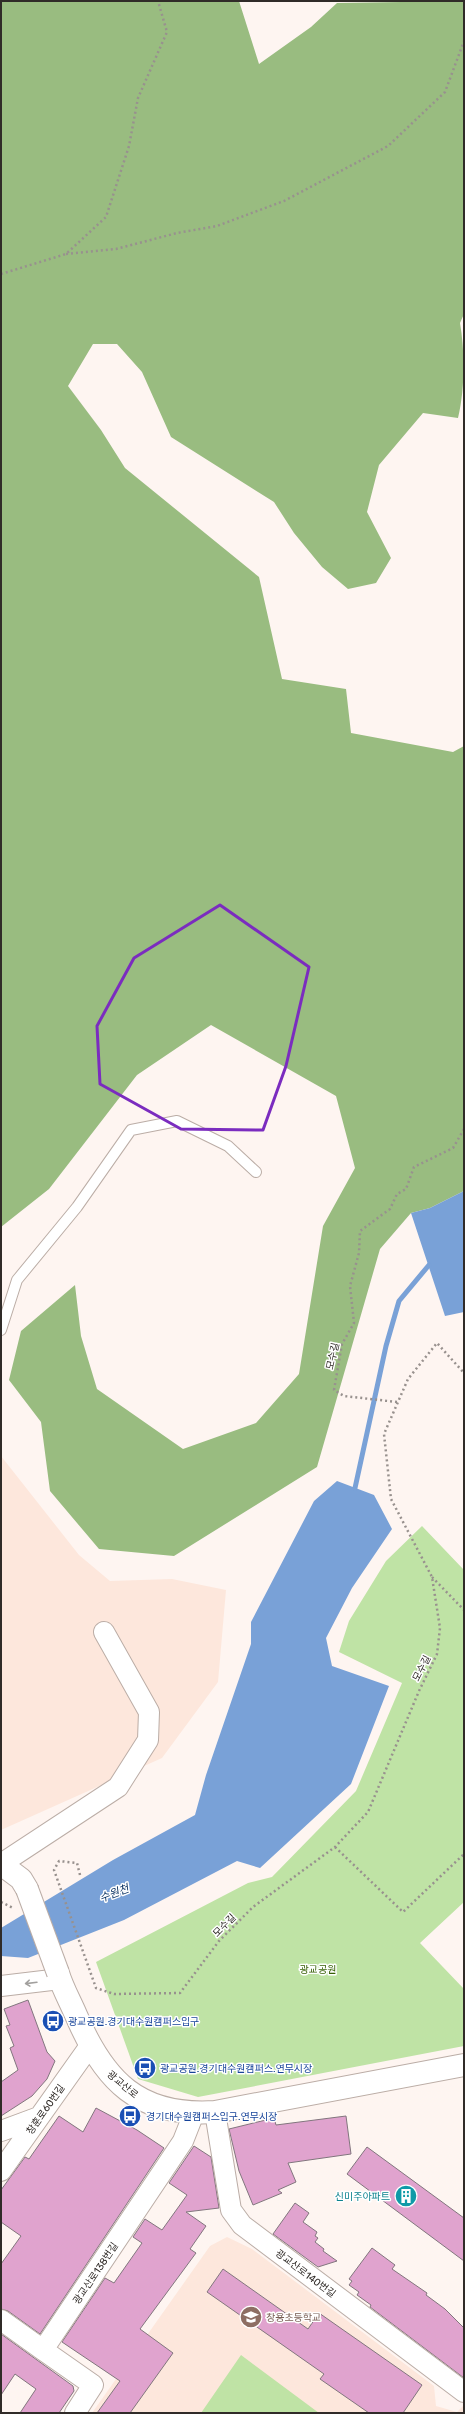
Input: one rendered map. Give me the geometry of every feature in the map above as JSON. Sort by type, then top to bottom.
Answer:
[{"type":"street","points":[[1,1864],[118,1787],[148,1740],[149,1712],[104,1632]]},
{"type":"street","name":"광교산로","points":[[1,1864],[21,1879],[27,1889],[59,1976],[89,2047],[103,2067],[120,2084],[142,2100],[166,2109],[205,2113],[464,2065]]},
{"type":"street","points":[[1,1986],[59,1976]]},
{"type":"street","name":"창훈로60번길","points":[[1,2171],[89,2047]]},
{"type":"street","name":"광교산로138번길","points":[[42,2350],[183,2141],[205,2113]]},
{"type":"street","name":"광교산로140번길","points":[[205,2113],[231,2210],[242,2225],[464,2392]]},
{"type":"street","points":[[1,2131],[39,2117]]},
{"type":"street","points":[[1,2320],[93,2385],[75,2413]]},
{"type":"lane","points":[[1,1330],[17,1280],[77,1207],[131,1130],[178,1120],[228,1146],[256,1172]]},
{"type":"path","points":[[66,254],[106,217],[129,146],[138,98],[167,32],[158,1]]},
{"type":"path","points":[[1,274],[66,254],[116,249],[177,233],[217,226],[284,201],[388,146],[445,92],[464,41]]},
{"type":"path","name":"모수길","points":[[80,1875],[76,1863],[59,1861],[54,1870],[96,1988],[114,1994],[180,1993],[219,1941],[253,1907],[335,1847],[368,1812],[419,1691],[437,1654],[440,1628],[432,1577],[391,1499],[384,1434],[398,1402],[344,1396],[334,1390],[342,1344],[354,1323],[350,1286],[358,1253],[360,1231],[390,1209],[397,1194],[406,1189],[414,1167],[452,1148],[464,1129]]},
{"type":"path","points":[[398,1402],[408,1380],[437,1343],[464,1373]]},
{"type":"path","points":[[432,1577],[464,1610]]},
{"type":"path","points":[[335,1847],[403,1912],[464,1854]]},
{"type":"path","points":[[1,1902],[13,1908]]},
{"type":"highlighted area","points":[[220,905],[309,967],[286,1066],[263,1130],[181,1129],[100,1084],[97,1026],[134,958]]},
{"type":"shaded area","points":[[1,1456],[79,1555],[110,1581],[172,1579],[226,1590],[218,1682],[162,1758],[1,1830]]},
{"type":"shaded area","name":"창용초등학교","points":[[227,2237],[252,2249],[434,2386],[436,2406],[457,2412],[464,2405],[464,2413],[92,2413],[210,2246]]},
{"type":"green space","points":[[1,1],[239,1],[259,64],[311,27],[337,3],[464,1],[464,314],[460,323],[464,370],[462,395],[458,418],[423,413],[379,465],[367,512],[391,558],[376,583],[348,589],[322,567],[294,533],[274,502],[171,437],[142,372],[117,344],[93,344],[68,386],[101,430],[125,468],[259,577],[282,679],[346,689],[351,733],[453,752],[464,746],[464,1191],[430,1208],[411,1213],[380,1249],[317,1467],[174,1556],[99,1549],[50,1491],[41,1422],[9,1380],[21,1331],[75,1285],[81,1336],[97,1389],[183,1449],[256,1423],[299,1374],[323,1226],[355,1168],[336,1096],[211,1025],[137,1075],[49,1189],[1,1227]]},
{"type":"green space","name":"광교공원","points":[[422,1526],[464,1570],[464,1902],[420,1943],[464,1989],[464,2046],[198,2097],[138,2079],[96,1962],[248,1883],[272,1877],[356,1791],[402,1683],[339,1652],[349,1621],[386,1561]]},
{"type":"green space","points":[[241,2355],[319,2413],[201,2413]]},
{"type":"water","points":[[464,1191],[464,1312],[445,1316],[411,1213],[430,1208]]},
{"type":"water","name":"수원천","points":[[337,1481],[374,1495],[392,1529],[352,1588],[326,1638],[332,1666],[389,1686],[351,1784],[260,1868],[237,1861],[124,1920],[28,1958],[1,1956],[1,1928],[113,1860],[195,1815],[206,1775],[251,1644],[251,1622],[314,1501]]},
{"type":"building","points":[[28,2000],[47,2052],[55,2061],[47,2079],[32,2096],[1,2116],[1,2082],[18,2070],[10,2048],[14,2046],[6,2026],[10,2025],[4,2009]]},
{"type":"building","points":[[96,2108],[137,2130],[164,2148],[40,2334],[8,2311],[1,2309],[1,2264],[21,2236],[1,2222],[1,2190],[25,2157],[29,2159],[59,2116],[83,2132]]},
{"type":"building","points":[[346,2116],[351,2154],[288,2163],[296,2182],[278,2190],[282,2193],[253,2205],[239,2171],[229,2129],[274,2118],[276,2125]]},
{"type":"building","points":[[194,2146],[211,2157],[219,2208],[186,2212],[206,2226],[190,2249],[196,2253],[140,2329],[173,2353],[130,2413],[97,2413],[120,2381],[62,2342],[105,2278],[114,2283],[142,2243],[133,2237],[145,2219],[162,2230],[187,2195],[169,2183]]},
{"type":"building","name":"신미주아파트","points":[[367,2147],[464,2218],[464,2261],[347,2174]]},
{"type":"building","points":[[295,2203],[309,2213],[303,2222],[317,2232],[315,2236],[318,2238],[315,2242],[324,2249],[323,2251],[337,2261],[318,2267],[273,2234]]},
{"type":"building","points":[[372,2248],[395,2265],[392,2269],[427,2293],[426,2295],[445,2309],[464,2328],[464,2378],[370,2307],[371,2305],[357,2295],[359,2292],[349,2285],[352,2281],[349,2279]]},
{"type":"building","points":[[223,2269],[308,2329],[319,2313],[422,2385],[403,2413],[369,2413],[320,2379],[324,2374],[207,2292]]},
{"type":"building","points":[[1,2334],[73,2386],[74,2391],[59,2413],[20,2413],[36,2389],[15,2374],[1,2395]]},
{"type":"waterway","points":[[355,1488],[386,1346],[399,1301],[429,1265]]},
{"type":"place","name":"광교공원.경기대수원캠퍼스입구","points":[[53,2021]]},
{"type":"place","name":"광교공원.경기대수원캠퍼스.연무시장","points":[[145,2068]]},
{"type":"place","name":"경기대수원캠퍼스입구.연무시장","points":[[130,2116]]},
{"type":"place","name":"신미주아파트","points":[[406,2196]]},
{"type":"place","name":"창용초등학교","points":[[251,2317]]}]
